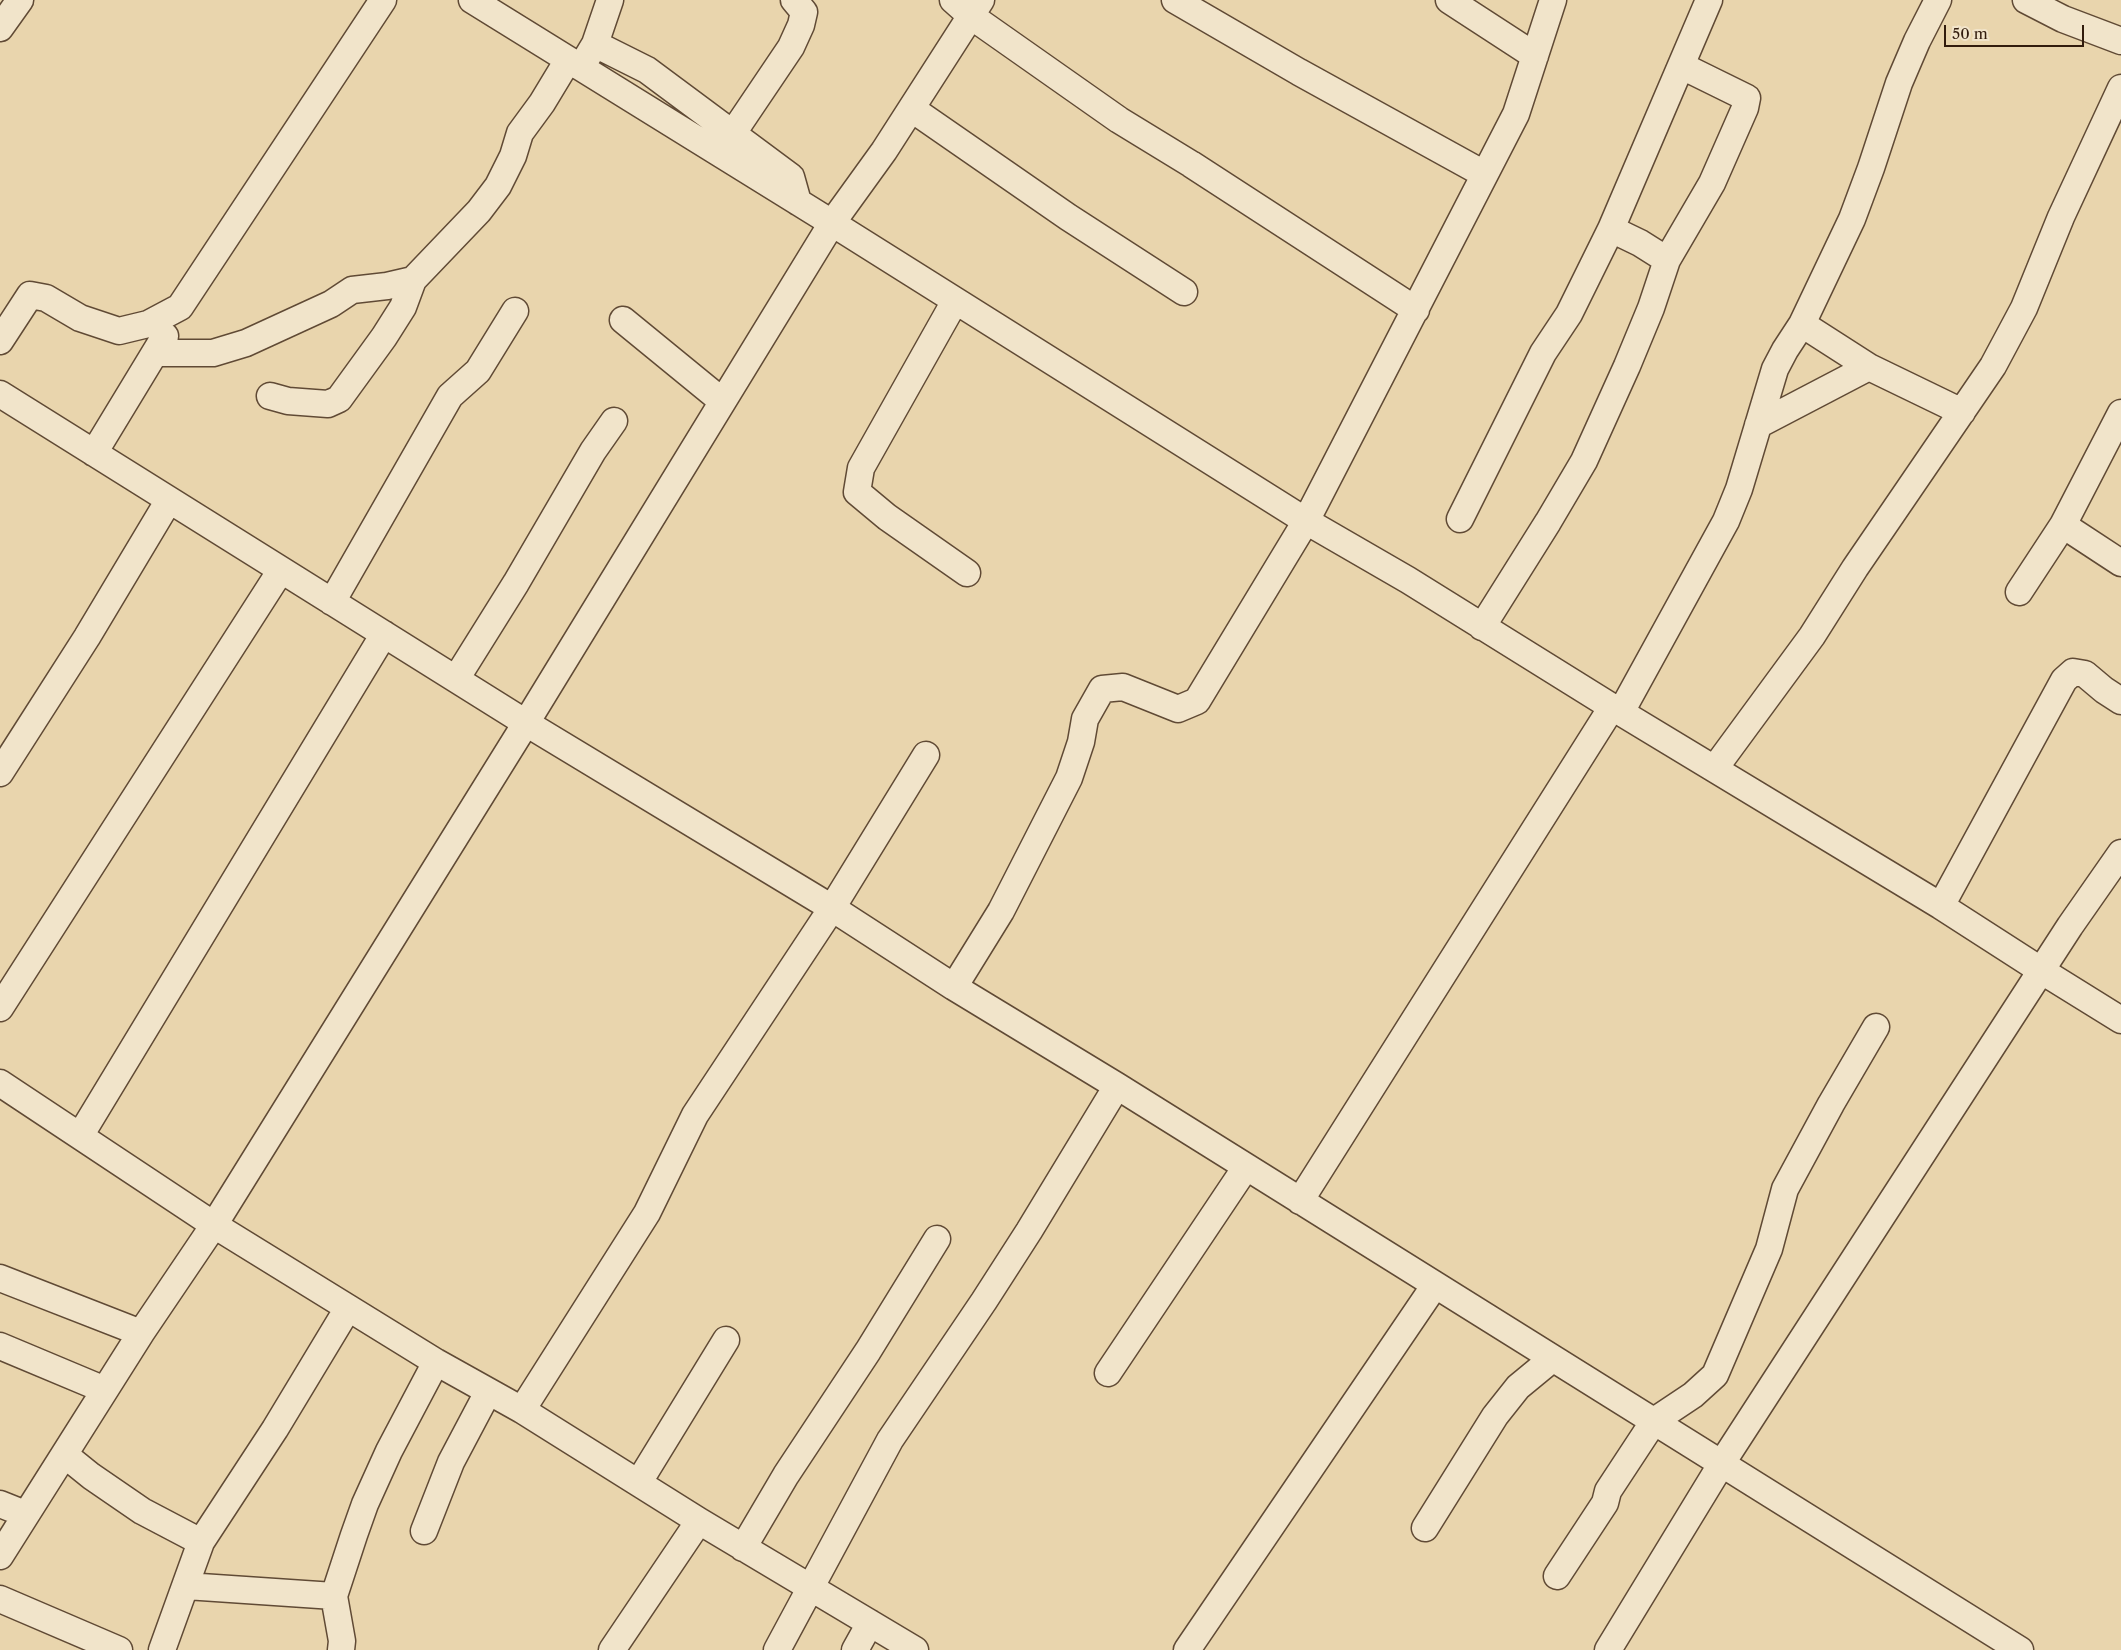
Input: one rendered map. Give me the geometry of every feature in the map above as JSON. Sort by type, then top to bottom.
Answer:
[{"type":"street","points":[[0,28],[20,0]]},
{"type":"street","points":[[94,453],[156,353],[180,307],[383,0]]},
{"type":"street","points":[[472,0],[832,223],[1306,521],[1408,580],[1616,710],[1941,906],[2042,972],[2121,1020]]},
{"type":"street","points":[[270,396],[288,401],[328,404],[339,399],[384,337],[403,307],[413,280],[479,211],[498,186],[512,156],[520,132],[574,64],[595,44],[610,0]]},
{"type":"street","points":[[733,133],[791,47],[801,25],[804,12],[794,0]]},
{"type":"street","points":[[1175,0],[1299,72],[1484,174]]},
{"type":"street","points":[[1449,0],[1534,56]]},
{"type":"street","points":[[954,987],[1001,911],[1070,778],[1081,742],[1085,718],[1102,689],[1123,687],[1178,709],[1197,701],[1306,521],[1416,310],[1484,174],[1503,143],[1516,114],[1553,0]]},
{"type":"street","points":[[1460,519],[1543,353],[1569,314],[1611,229],[1709,0]]},
{"type":"street","points":[[1300,1201],[1616,710],[1726,522],[1740,489],[1776,369],[1785,350],[1802,324],[1852,218],[1871,168],[1898,83],[1938,0]]},
{"type":"street","points":[[2026,0],[2063,19],[2121,41]]},
{"type":"street","points":[[0,1556],[141,1333],[214,1225],[526,723],[832,223],[912,109],[968,5],[1119,120],[1191,164],[1416,310]]},
{"type":"street","points":[[595,44],[647,70],[791,177],[798,202]]},
{"type":"street","points":[[1482,627],[1584,461],[1651,308],[1667,260],[1712,184],[1745,108],[1746,98],[1682,66]]},
{"type":"street","points":[[1715,768],[1812,636],[1855,568],[1993,366],[2024,308],[2061,218],[2121,88]]},
{"type":"street","points":[[912,109],[1068,217],[1184,292]]},
{"type":"street","points":[[1611,229],[1640,243],[1667,260]]},
{"type":"street","points":[[156,353],[213,353],[246,343],[331,304],[352,290],[386,286],[413,280]]},
{"type":"street","points":[[0,341],[30,295],[46,298],[80,318],[119,331],[148,324],[180,307]]},
{"type":"street","points":[[955,301],[861,468],[857,492],[887,517],[967,573]]},
{"type":"street","points":[[332,602],[450,396],[478,371],[515,312]]},
{"type":"street","points":[[622,320],[722,401]]},
{"type":"street","points":[[1802,324],[1869,367],[1962,412]]},
{"type":"street","points":[[1758,425],[1869,367]]},
{"type":"street","points":[[0,394],[526,723],[832,908],[954,987],[1117,1086],[2020,1650]]},
{"type":"street","points":[[2019,592],[2063,525],[2121,413]]},
{"type":"street","points":[[456,679],[516,583],[593,451],[614,421]]},
{"type":"street","points":[[0,773],[87,637],[169,500]]},
{"type":"street","points":[[2063,525],[2121,563]]},
{"type":"street","points":[[0,1008],[281,570]]},
{"type":"street","points":[[80,1136],[384,634]]},
{"type":"street","points":[[1941,906],[2064,680],[2073,672],[2085,674],[2121,701]]},
{"type":"street","points":[[522,1410],[560,1346],[647,1213],[695,1115],[832,908],[926,756]]},
{"type":"street","points":[[1608,1650],[1722,1464],[2070,926],[2121,853]]},
{"type":"street","points":[[1557,1576],[1605,1502],[1608,1491],[1654,1421],[1693,1395],[1715,1375],[1769,1250],[1785,1189],[1830,1104],[1876,1027]]},
{"type":"street","points":[[0,1083],[214,1225],[436,1362],[522,1410],[699,1521],[915,1650]]},
{"type":"street","points":[[777,1650],[890,1440],[994,1286],[1117,1086]]},
{"type":"street","points":[[1108,1373],[1246,1167]]},
{"type":"street","points":[[744,1548],[786,1475],[868,1351],[937,1239]]},
{"type":"street","points":[[0,1278],[141,1333]]},
{"type":"street","points":[[1187,1650],[1435,1285]]},
{"type":"street","points":[[162,1650],[201,1542],[276,1429],[348,1308]]},
{"type":"street","points":[[639,1482],[726,1340]]},
{"type":"street","points":[[0,1346],[105,1390]]},
{"type":"street","points":[[1425,1528],[1494,1416],[1518,1387],[1552,1359]]},
{"type":"street","points":[[341,1650],[342,1641],[334,1596],[365,1504],[389,1450],[436,1362]]},
{"type":"street","points":[[424,1531],[451,1462],[488,1392]]},
{"type":"street","points":[[65,1455],[91,1476],[142,1511],[201,1542]]},
{"type":"street","points":[[0,1504],[26,1514]]},
{"type":"street","points":[[612,1650],[699,1521]]},
{"type":"street","points":[[186,1586],[334,1596]]},
{"type":"street","points":[[0,1599],[119,1650]]},
{"type":"street","points":[[855,1650],[870,1623]]}]
